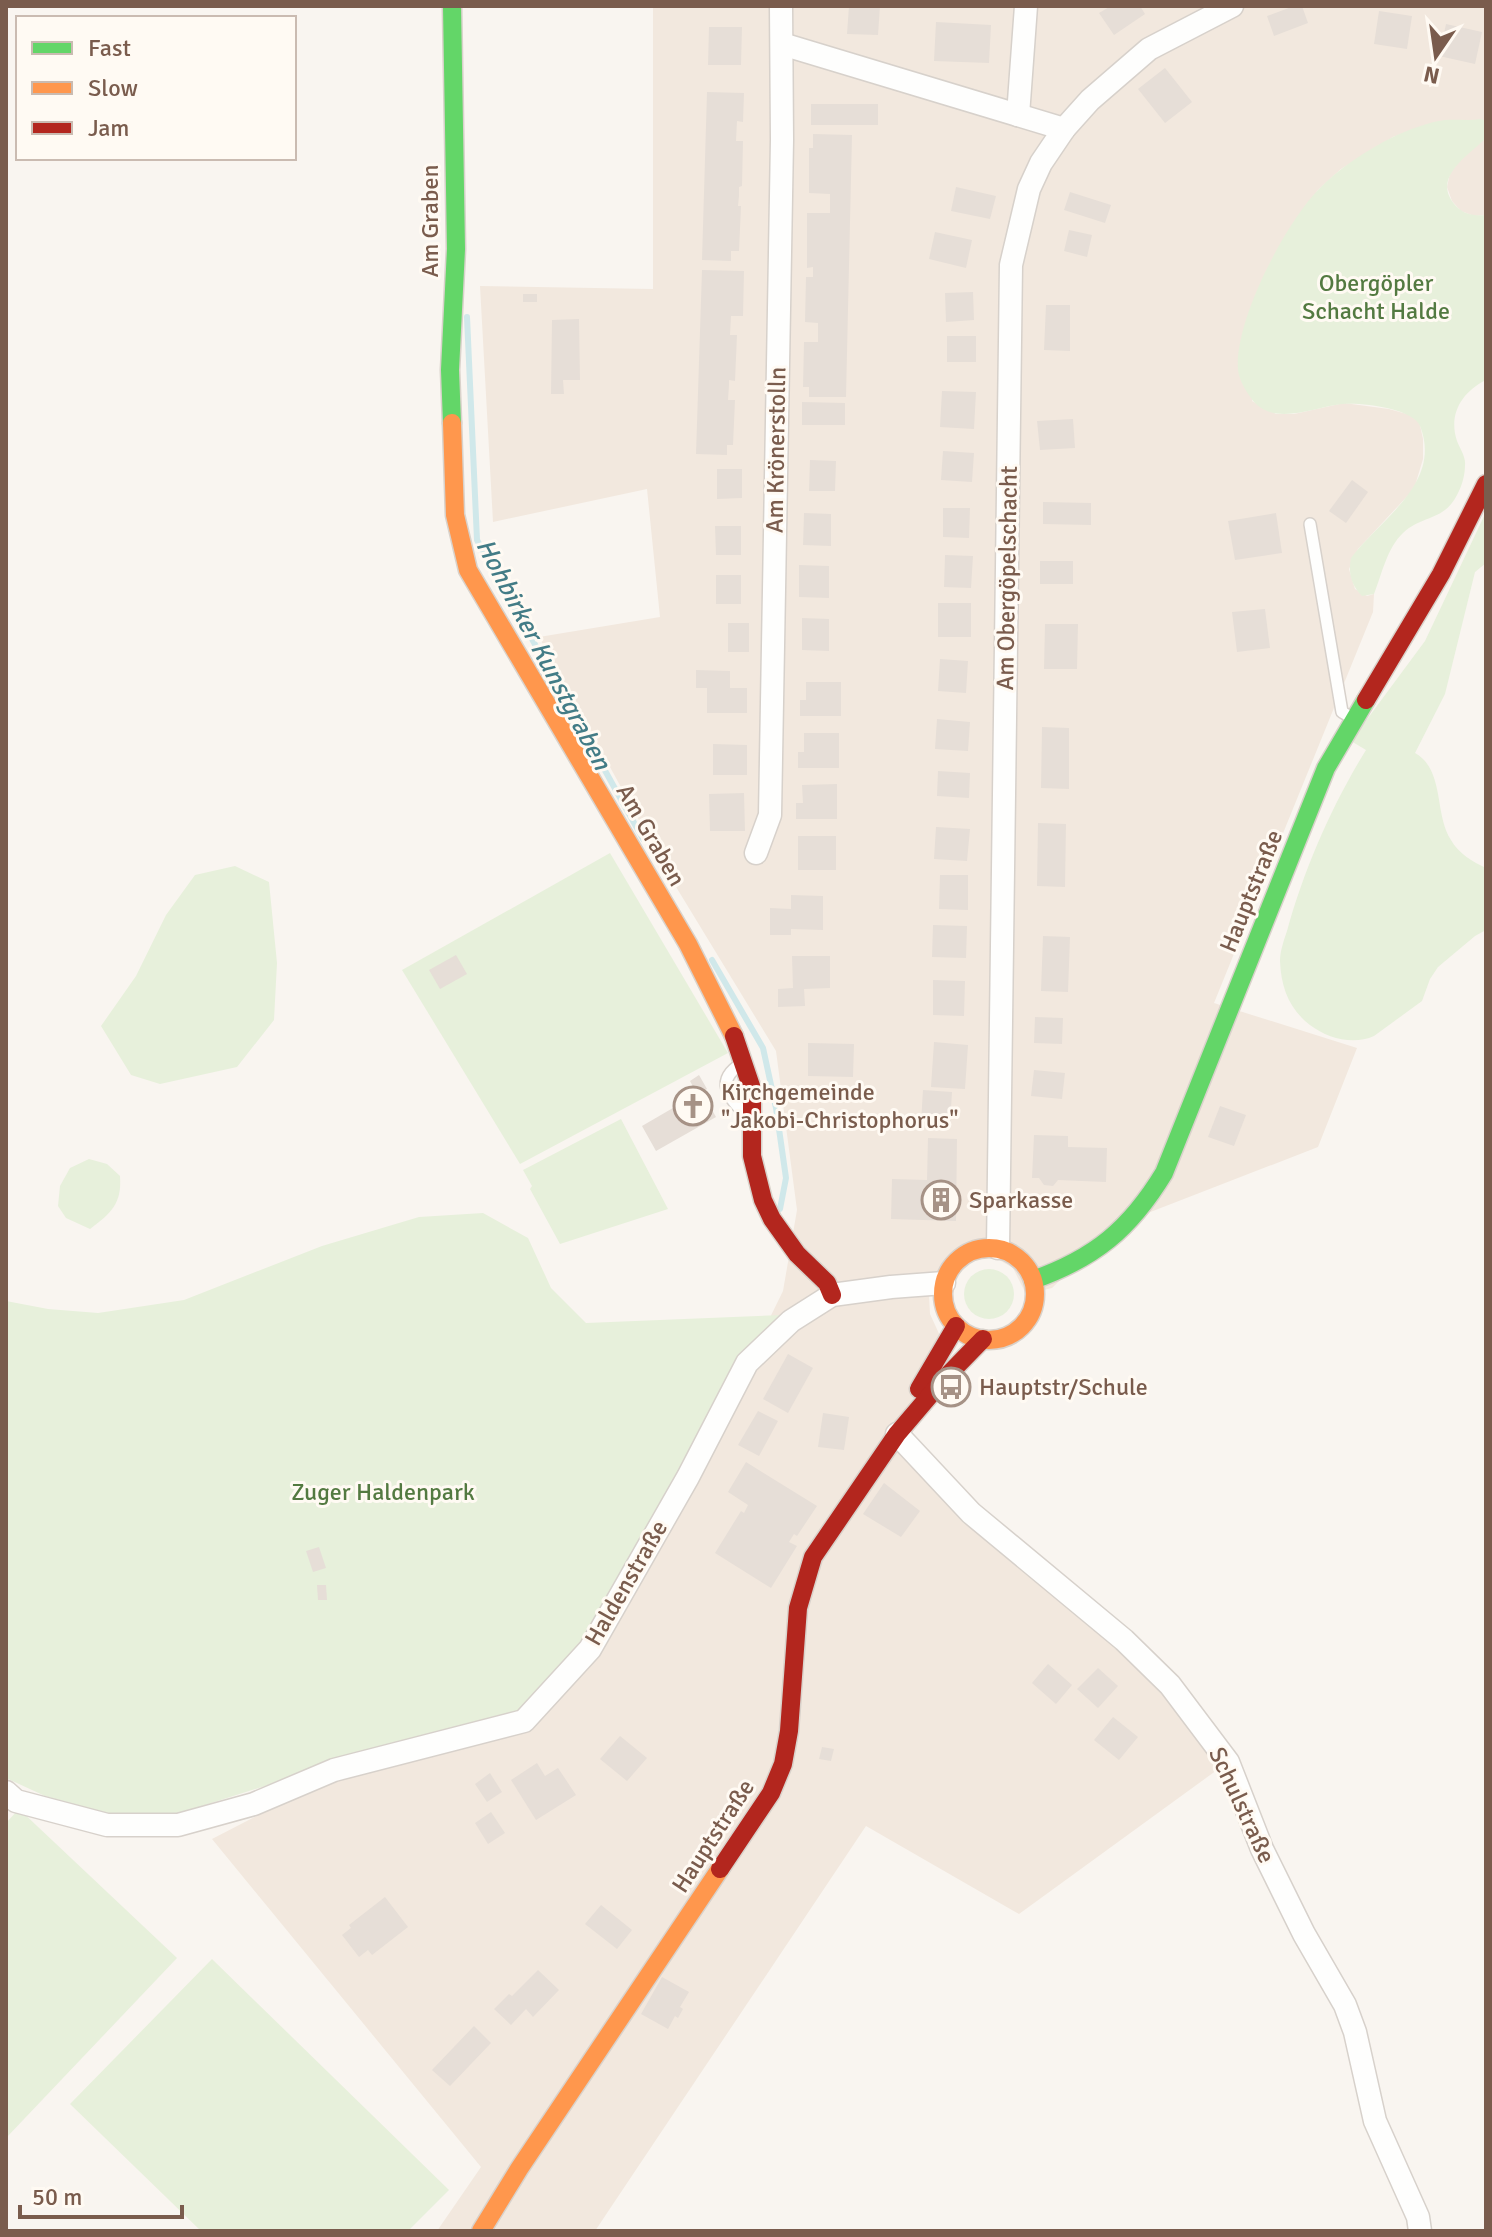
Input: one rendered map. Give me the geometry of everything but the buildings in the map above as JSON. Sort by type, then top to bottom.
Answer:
[{"type":"street","name":"Am Graben","points":[[452,6],[456,249],[450,370],[455,515],[468,570],[688,944],[745,1062],[752,1089],[752,1156],[763,1200],[772,1219],[797,1254],[827,1283],[832,1295]]},
{"type":"street","name":"Am Krönerstolln","points":[[756,853],[770,815],[781,6]]},
{"type":"street","points":[[1018,115],[1026,6]]},
{"type":"street","name":"Am Obergöpelschacht","points":[[998,1248],[1011,265],[1029,189],[1041,163],[1064,129],[1090,100],[1149,49],[1232,6]]},
{"type":"street","points":[[782,44],[1064,129]]},
{"type":"street","name":"Hauptstraße","points":[[1033,1280],[1067,1269],[1101,1247],[1131,1221],[1148,1201],[1164,1173],[1326,768],[1441,574],[1486,484]]},
{"type":"street","points":[[998,1248],[1009,1252],[1021,1261],[1033,1280],[1033,1307],[1022,1326],[1006,1337],[983,1339],[967,1334],[956,1326],[944,1305],[944,1283],[951,1266],[965,1254],[978,1249],[998,1248]]},
{"type":"street","name":"Haldenstraße","points":[[6,1792],[16,1801],[107,1825],[178,1825],[254,1804],[334,1770],[524,1721],[590,1649],[688,1477],[747,1363],[791,1321],[832,1295],[944,1283]]},
{"type":"street","name":"Hauptstraße","points":[[481,2231],[519,2169],[771,1793],[783,1764],[789,1731],[798,1608],[813,1557],[897,1434],[956,1326]]},
{"type":"street","name":"Hauptstraße","points":[[897,1434],[983,1339]]},
{"type":"street","name":"Schulstraße","points":[[897,1434],[971,1513],[1124,1640],[1170,1685],[1228,1762],[1269,1863],[1304,1934],[1345,2005],[1355,2032],[1375,2121],[1418,2217],[1420,2231]]},
{"type":"lane","points":[[1310,524],[1342,712],[1354,720]]},
{"type":"shaded area","points":[[653,6],[1486,6],[1486,121],[1436,122],[1393,137],[1341,169],[1317,191],[1252,401],[1276,414],[1294,414],[1344,403],[1389,409],[1414,416],[1423,439],[1423,459],[1414,489],[1358,549],[1349,569],[1355,589],[1367,596],[1374,594],[1373,612],[1214,1003],[1357,1048],[1318,1147],[1117,1225],[1052,1288],[1026,1294],[1013,1268],[989,1254],[956,1260],[938,1275],[929,1295],[930,1314],[941,1338],[897,1434],[1124,1640],[1228,1762],[1019,1914],[866,1826],[595,2231],[437,2231],[481,2167],[212,1839],[336,1775],[691,1478],[783,1291],[797,1210],[776,1051],[670,877],[539,637],[660,617],[647,489],[493,522],[480,286],[653,289]]},
{"type":"shaded area","points":[[1486,138],[1486,215],[1474,216],[1461,211],[1452,201],[1447,187],[1450,173],[1461,159]]},
{"type":"green space","name":"Obergöpler Schacht Halde","points":[[1445,120],[1486,121],[1486,138],[1454,168],[1447,186],[1449,196],[1459,209],[1470,214],[1486,215],[1486,380],[1464,397],[1456,413],[1455,431],[1465,462],[1463,480],[1457,495],[1446,509],[1410,527],[1397,539],[1374,594],[1362,596],[1351,578],[1351,558],[1416,483],[1423,465],[1425,446],[1420,426],[1407,415],[1373,405],[1342,404],[1281,414],[1260,407],[1247,392],[1238,370],[1244,326],[1277,249],[1305,205],[1335,174],[1373,148],[1412,129]]},
{"type":"green space","points":[[1486,512],[1486,563],[1475,572],[1445,694],[1415,753],[1431,770],[1442,818],[1451,840],[1466,857],[1486,868],[1486,930],[1438,967],[1422,1001],[1374,1036],[1358,1040],[1333,1037],[1310,1025],[1292,1005],[1281,971],[1283,942],[1320,838],[1366,750],[1351,741],[1425,641]]},
{"type":"green space","points":[[610,853],[728,1053],[520,1164],[402,970]]},
{"type":"green space","points":[[235,866],[269,882],[277,963],[274,1020],[237,1067],[160,1084],[131,1075],[101,1026],[136,976],[166,915],[195,875]]},
{"type":"green space","points":[[621,1119],[668,1209],[560,1244],[523,1170]]},
{"type":"green space","points":[[89,1159],[107,1164],[120,1176],[119,1194],[114,1207],[90,1229],[66,1218],[58,1206],[60,1186],[70,1168]]},
{"type":"green space","name":"Zuger Haldenpark","points":[[483,1213],[528,1238],[551,1288],[586,1323],[783,1315],[681,1472],[586,1645],[519,1715],[331,1765],[180,1813],[108,1814],[45,1796],[6,1778],[6,1301],[48,1309],[98,1313],[184,1300],[322,1246],[419,1217]]},
{"type":"green space","points":[[989,1269],[1007,1276],[1014,1294],[1007,1312],[989,1319],[971,1312],[964,1294],[971,1276]]},
{"type":"green space","points":[[19,1809],[177,1958],[6,2138],[6,1823]]},
{"type":"green space","points":[[212,1959],[449,2190],[408,2231],[201,2231],[70,2104]]},
{"type":"waterway","name":"Hohbirker Kunstgraben","points":[[467,317],[477,540],[643,839]]},
{"type":"waterway","name":"Hohbirker Kunstgraben","points":[[712,960],[763,1048],[786,1178],[780,1209]]},
{"type":"traffic: fast","points":[[452,6],[456,249],[450,370],[452,423]]},
{"type":"traffic: fast","points":[[1033,1280],[1075,1262],[1109,1239],[1138,1210],[1164,1173],[1326,768],[1366,700]]},
{"type":"traffic: slow","points":[[452,423],[455,515],[468,570],[688,944],[734,1036]]},
{"type":"traffic: slow","points":[[989,1248],[1007,1251],[1022,1261],[1032,1276],[1035,1294],[1032,1312],[1022,1327],[1007,1337],[989,1340],[971,1337],[956,1327],[946,1312],[943,1294],[946,1276],[956,1261],[971,1251],[989,1248]]},
{"type":"traffic: slow","points":[[481,2231],[519,2169],[720,1869]]},
{"type":"traffic: jam","points":[[1366,700],[1441,574],[1486,484]]},
{"type":"traffic: jam","points":[[734,1036],[752,1089],[752,1156],[763,1200],[772,1219],[797,1254],[827,1283],[832,1295]]},
{"type":"traffic: jam","points":[[919,1389],[956,1326]]},
{"type":"traffic: jam","points":[[720,1869],[771,1793],[783,1764],[789,1731],[798,1608],[813,1557],[897,1434],[983,1339]]},
{"type":"place","name":"Kirchgemeinde \"Jakobi-Christophorus\"","points":[[693,1106]]},
{"type":"place","name":"Sparkasse","points":[[941,1200]]},
{"type":"place","name":"Hauptstr/Schule","points":[[951,1387]]}]
